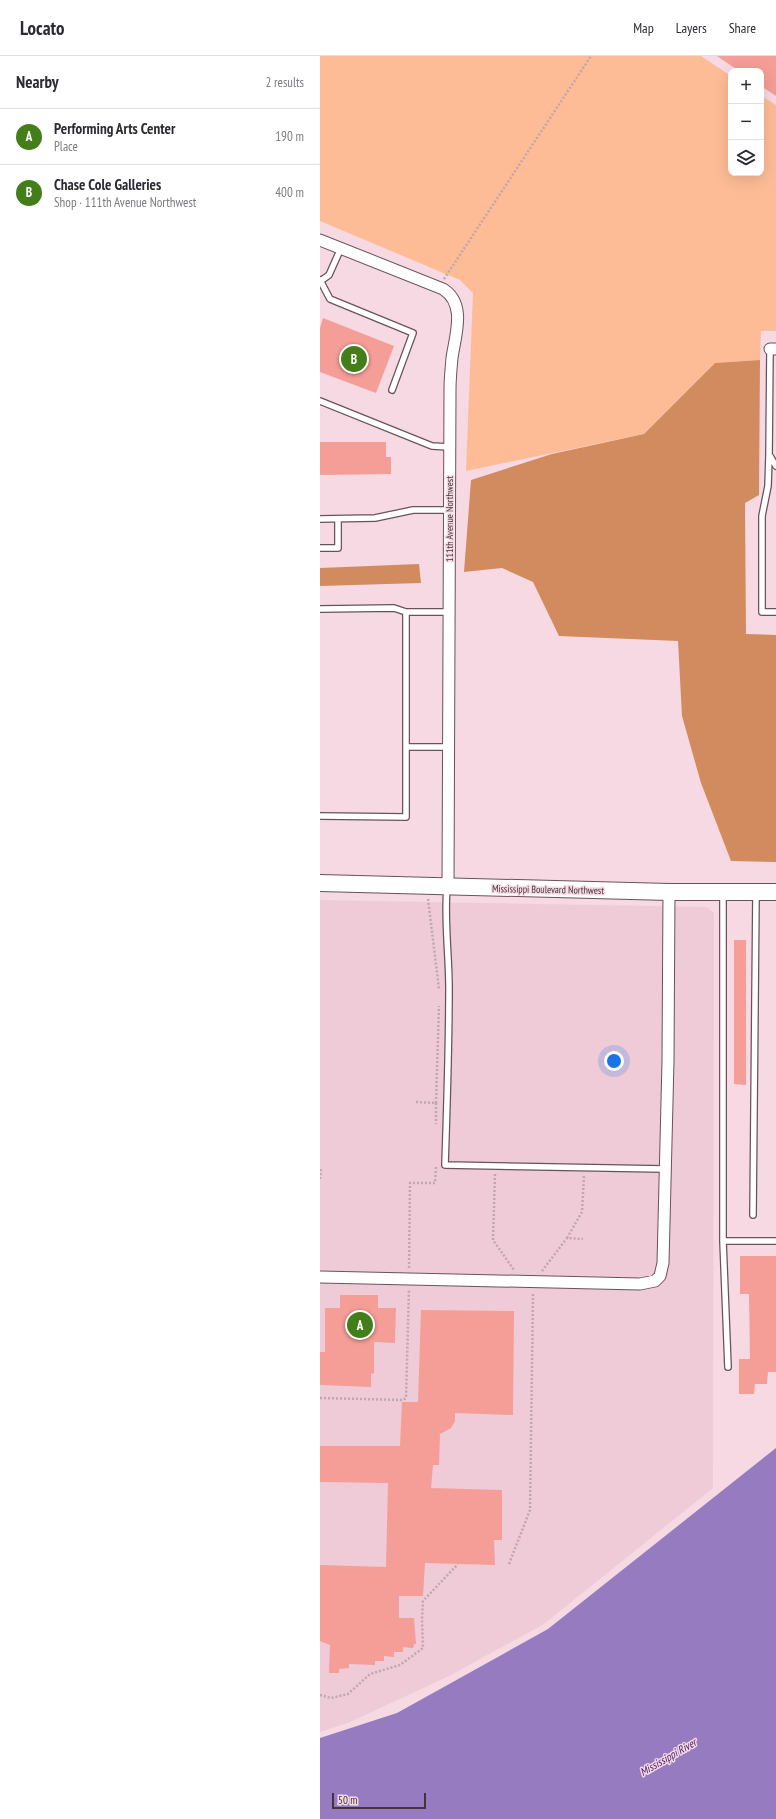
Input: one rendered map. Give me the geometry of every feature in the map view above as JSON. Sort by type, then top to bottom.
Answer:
[{"type":"street","name":"111th Avenue Northwest","points":[[320,240],[438,287],[450,294],[456,307],[458,324],[452,358],[449,447],[448,886]]},
{"type":"street","name":"Mississippi Boulevard Northwest","points":[[320,884],[669,892],[776,892]]},
{"type":"street","points":[[320,1277],[409,1284],[533,1282],[640,1284],[655,1281],[660,1276],[662,1270],[668,1061],[669,892]]},
{"type":"lane","points":[[341,248],[329,275],[321,280],[330,299],[413,333],[392,390]]},
{"type":"lane","points":[[773,349],[768,486],[762,516],[762,612],[776,612]]},
{"type":"lane","points":[[320,401],[432,446],[449,447]]},
{"type":"lane","points":[[769,456],[776,466]]},
{"type":"lane","points":[[320,519],[375,518],[413,510],[449,510]]},
{"type":"lane","points":[[320,548],[338,548],[338,519]]},
{"type":"lane","points":[[320,609],[394,608],[406,612],[448,612]]},
{"type":"lane","points":[[320,816],[406,817],[406,612]]},
{"type":"lane","points":[[406,747],[448,747]]},
{"type":"lane","points":[[448,886],[445,907],[448,952],[449,1023],[445,1165],[664,1169]]},
{"type":"lane","points":[[722,892],[723,1241],[728,1367]]},
{"type":"lane","points":[[753,1215],[756,892]]},
{"type":"lane","points":[[723,1241],[776,1242]]},
{"type":"path","points":[[438,287],[591,56]]},
{"type":"path","points":[[428,898],[439,990]]},
{"type":"path","points":[[436,1125],[439,1004]]},
{"type":"path","points":[[416,1102],[436,1103]]},
{"type":"path","points":[[320,1398],[403,1400],[406,1398],[410,1184],[435,1183],[437,1162]]},
{"type":"path","points":[[495,1166],[494,1240],[515,1271]]},
{"type":"path","points":[[509,1564],[530,1510],[533,1282],[568,1238],[582,1212],[584,1167]]},
{"type":"path","points":[[320,1179],[321,1169]]},
{"type":"path","points":[[568,1238],[583,1239]]},
{"type":"path","points":[[320,1695],[331,1698],[348,1694],[370,1674],[400,1665],[424,1648],[422,1619],[424,1601],[458,1564]]},
{"type":"shaded area","points":[[320,56],[701,56],[728,74],[728,176],[764,176],[764,98],[776,105],[776,331],[761,331],[760,360],[715,363],[644,434],[466,471],[473,293],[460,280],[320,221]]},
{"type":"shaded area","points":[[760,360],[759,495],[745,503],[746,634],[776,635],[776,862],[731,861],[701,783],[682,716],[678,641],[559,636],[533,582],[502,568],[464,572],[471,480],[552,454],[644,434],[715,363]]},
{"type":"shaded area","points":[[419,564],[421,583],[320,586],[320,568]]},
{"type":"shaded area","points":[[320,900],[707,907],[714,913],[713,1488],[544,1624],[449,1676],[348,1723],[320,1732]]},
{"type":"water","name":"Mississippi River","points":[[776,1448],[776,1819],[320,1819],[320,1738],[397,1713],[548,1629]]},
{"type":"building","points":[[717,56],[776,56],[776,96],[764,88],[764,68],[735,68]]},
{"type":"building","points":[[323,318],[394,346],[376,393],[320,372],[320,328]]},
{"type":"building","points":[[320,442],[386,442],[386,457],[391,457],[391,474],[320,475]]},
{"type":"building","points":[[734,940],[746,940],[746,1085],[734,1084]]},
{"type":"building","points":[[740,1256],[776,1256],[776,1372],[768,1372],[767,1384],[755,1384],[754,1394],[739,1394],[739,1359],[750,1359],[749,1294],[740,1294]]},
{"type":"building","points":[[340,1295],[378,1295],[378,1308],[396,1308],[395,1343],[374,1342],[374,1373],[371,1374],[371,1387],[320,1385],[320,1352],[325,1352],[325,1308],[340,1308]]},
{"type":"building","points":[[421,1310],[514,1311],[513,1415],[455,1413],[455,1421],[451,1428],[440,1434],[439,1465],[433,1465],[431,1488],[502,1490],[502,1540],[494,1540],[495,1565],[425,1563],[423,1596],[399,1596],[399,1618],[414,1618],[416,1644],[414,1644],[413,1648],[403,1647],[403,1652],[394,1652],[394,1657],[384,1656],[384,1661],[375,1661],[375,1665],[349,1664],[349,1668],[339,1669],[339,1673],[329,1673],[330,1645],[320,1641],[320,1565],[386,1567],[388,1483],[320,1482],[320,1446],[400,1446],[402,1402],[418,1402]]},
{"type":"place","name":"Chase Cole Galleries","points":[[354,359]]},
{"type":"place","name":"Performing Arts Center","points":[[360,1325]]}]
